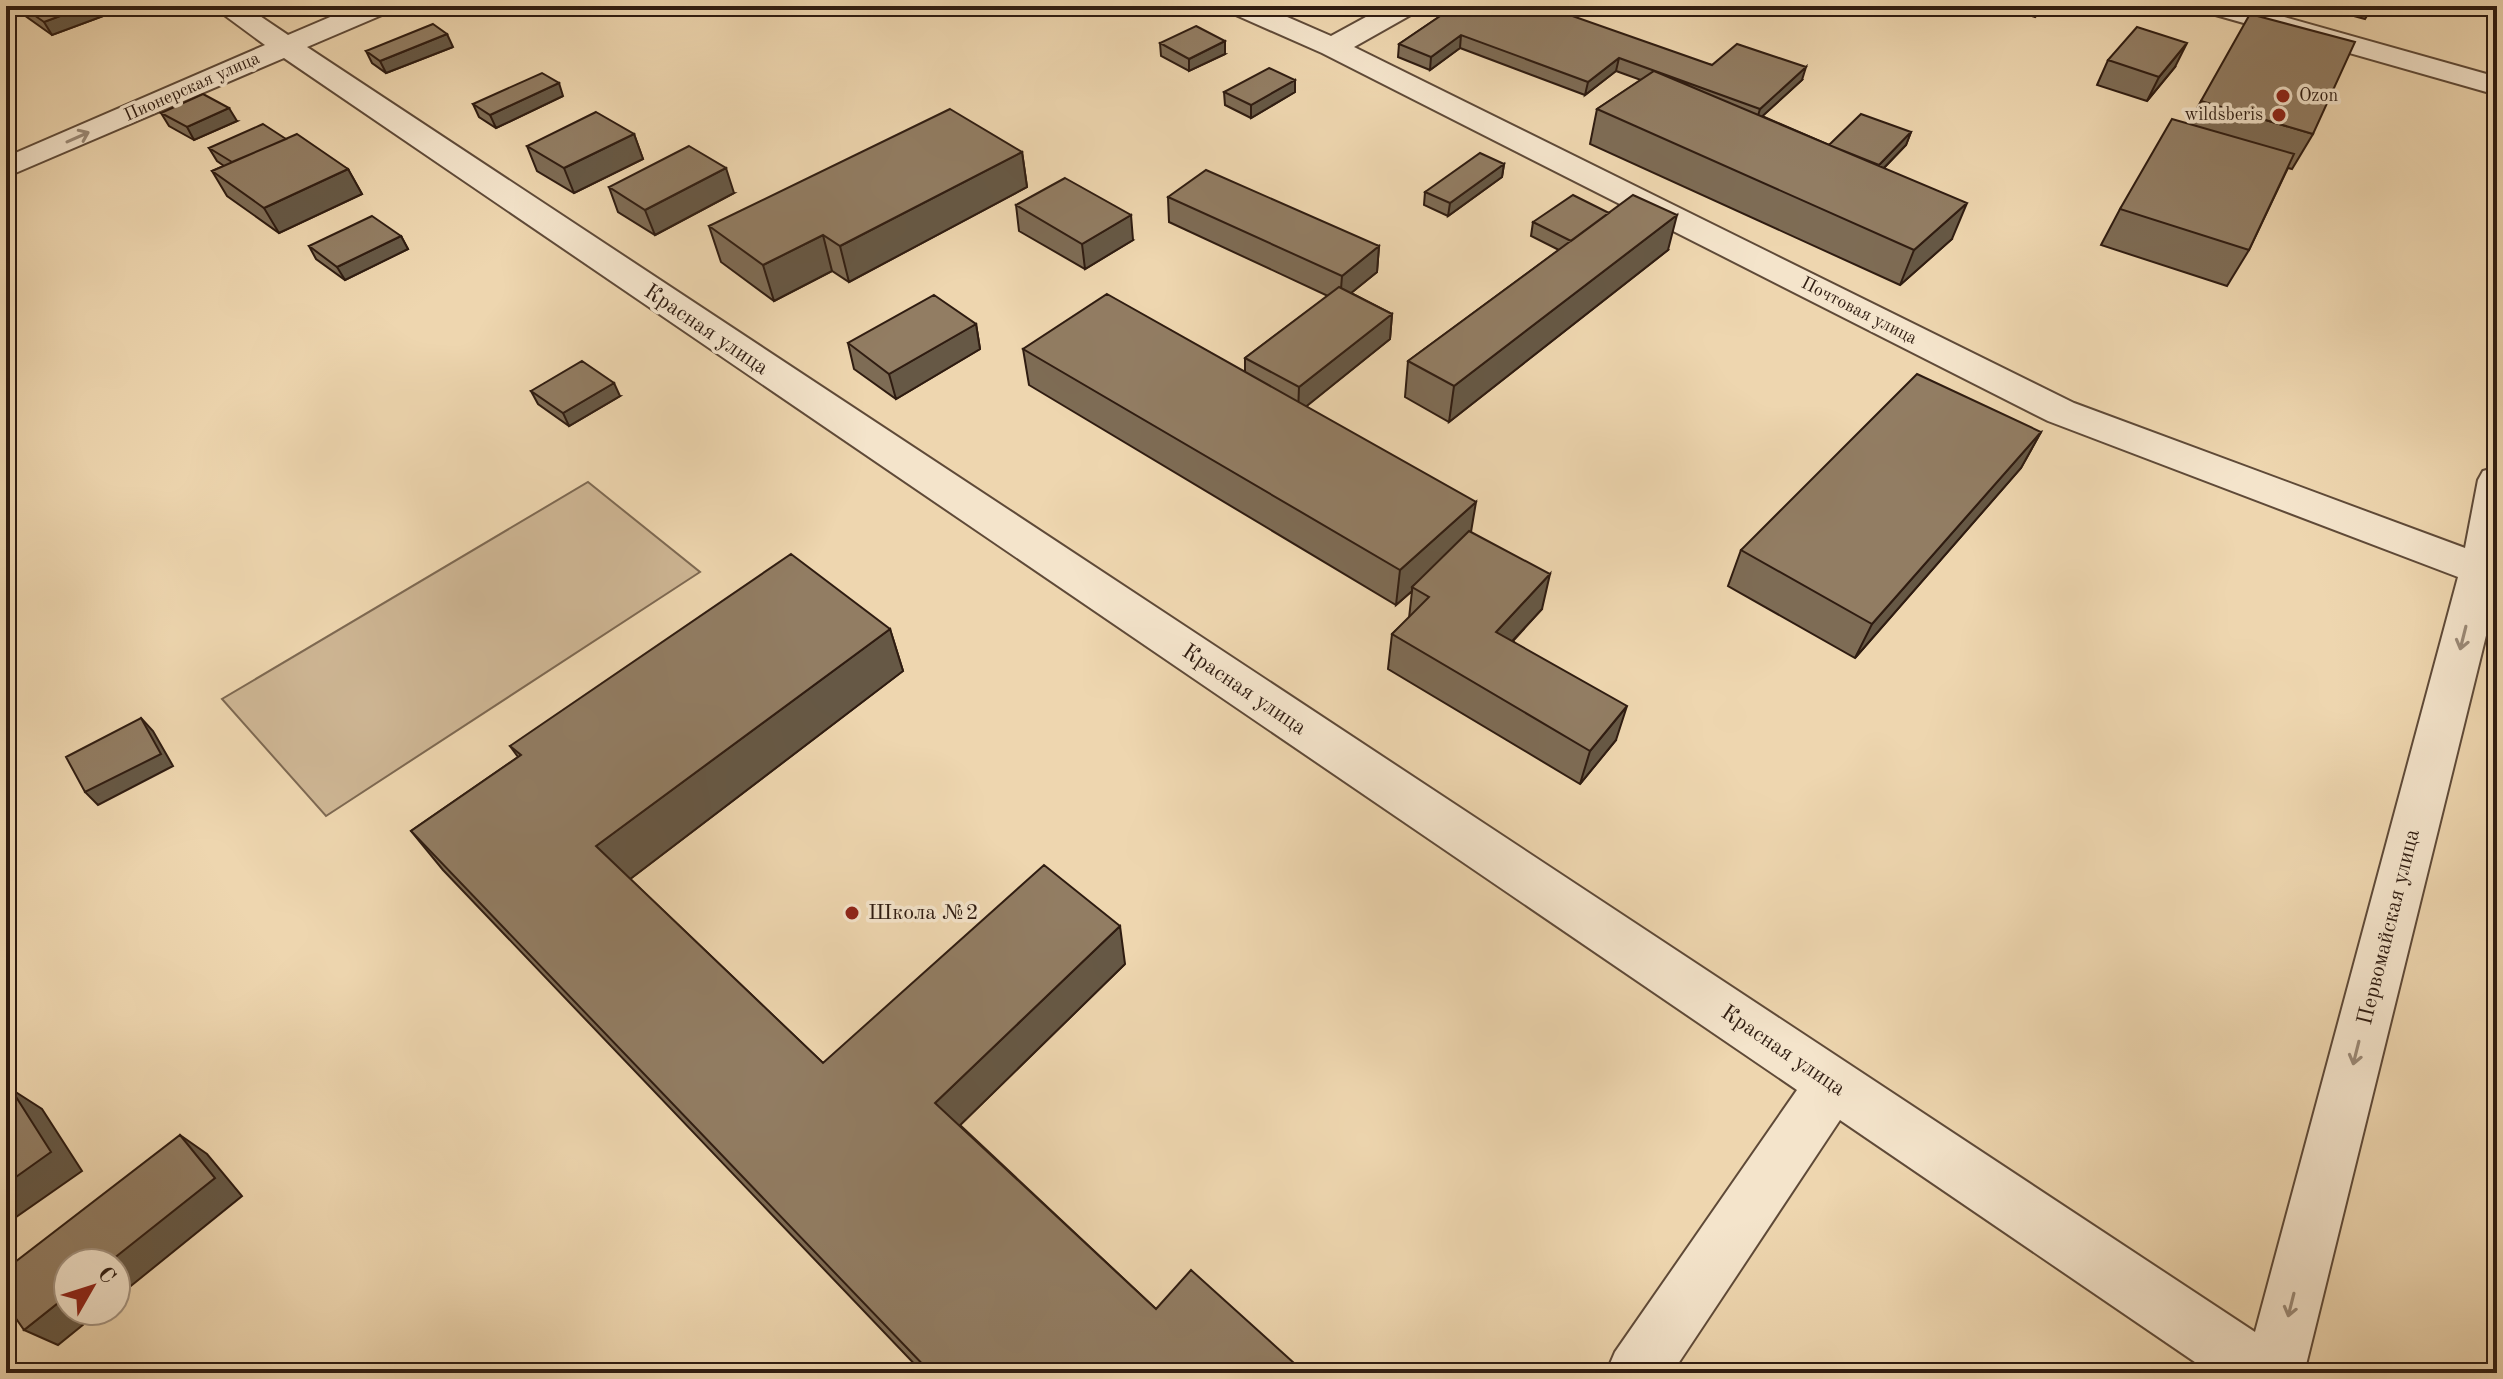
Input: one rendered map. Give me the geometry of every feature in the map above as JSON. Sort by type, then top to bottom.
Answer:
[{"type":"street","name":"Красная улица","points":[[226,6],[2264,1373]]},
{"type":"street","name":"Пионерская улица","points":[[6,168],[379,6]]},
{"type":"street","name":"Почтовая улица","points":[[1239,6],[1332,47],[2061,412],[2489,573]]},
{"type":"street","points":[[1332,47],[1406,6]]},
{"type":"street","points":[[2215,6],[2497,86]]},
{"type":"street","name":"Первомайская улица","points":[[2274,1373],[2489,573],[2497,480]]},
{"type":"street","points":[[1636,1373],[1833,1084]]},
{"type":"shaded area","points":[[588,482],[700,572],[326,816],[222,699]]},
{"type":"building","points":[[21,6],[87,6],[44,22]]},
{"type":"building","points":[[1455,6],[1544,6],[1712,65],[1737,44],[1806,67],[1760,109],[1619,58],[1588,82],[1461,35],[1431,57],[1399,44]]},
{"type":"building","points":[[2250,14],[2355,42],[2313,134],[2201,101]]},
{"type":"building","points":[[433,24],[447,34],[380,61],[366,51]]},
{"type":"building","points":[[1196,26],[1225,41],[1189,59],[1160,43]]},
{"type":"building","points":[[2137,27],[2187,43],[2159,77],[2108,60]]},
{"type":"building","points":[[1269,68],[1295,80],[1251,105],[1224,92]]},
{"type":"building","points":[[1654,71],[1967,203],[1914,250],[1597,109]]},
{"type":"building","points":[[542,73],[559,83],[490,115],[473,104]]},
{"type":"building","points":[[203,94],[229,108],[187,127],[161,113]]},
{"type":"building","points":[[950,109],[1022,152],[840,246],[823,235],[763,265],[709,226]]},
{"type":"building","points":[[596,112],[634,134],[564,168],[527,146]]},
{"type":"building","points":[[1861,114],[1911,132],[1879,165],[1829,145]]},
{"type":"building","points":[[2172,119],[2294,154],[2249,250],[2120,209]]},
{"type":"building","points":[[263,124],[286,139],[232,162],[209,148]]},
{"type":"building","points":[[297,134],[348,169],[264,208],[212,171]]},
{"type":"building","points":[[689,146],[726,168],[645,210],[609,187]]},
{"type":"building","points":[[1480,153],[1504,164],[1450,203],[1425,192]]},
{"type":"building","points":[[1206,170],[1379,246],[1342,276],[1168,197]]},
{"type":"building","points":[[1065,178],[1131,215],[1082,244],[1016,205]]},
{"type":"building","points":[[1573,195],[1609,213],[1571,241],[1533,222]]},
{"type":"building","points":[[1633,195],[1677,215],[1454,386],[1408,361]]},
{"type":"building","points":[[372,216],[401,236],[337,267],[309,246]]},
{"type":"building","points":[[1339,287],[1392,314],[1299,387],[1245,358]]},
{"type":"building","points":[[1107,294],[1476,502],[1400,570],[1023,349]]},
{"type":"building","points":[[934,295],[976,324],[889,374],[848,343]]},
{"type":"building","points":[[582,361],[614,383],[563,413],[531,391]]},
{"type":"building","points":[[1917,374],[2041,432],[1872,624],[1741,550]]},
{"type":"building","points":[[1469,531],[1550,574],[1496,632],[1627,706],[1590,751],[1392,634],[1429,597],[1412,587]]},
{"type":"building","points":[[791,554],[890,629],[596,846],[823,1063],[1044,865],[1120,926],[935,1103],[1156,1309],[1191,1270],[1305,1373],[931,1373],[411,831],[521,755],[510,746]]},
{"type":"building","points":[[141,718],[161,754],[85,792],[66,757]]},
{"type":"building","points":[[11,1089],[51,1152],[6,1184],[6,1093]]},
{"type":"building","points":[[180,1135],[215,1178],[128,1247],[52,1247],[52,1308],[24,1330],[6,1304],[6,1269]]},
{"type":"place","name":"Ozon","points":[[2283,96]]},
{"type":"place","name":"wildsberis","points":[[2279,115]]},
{"type":"place","name":"Школа №2","points":[[852,913]]}]
